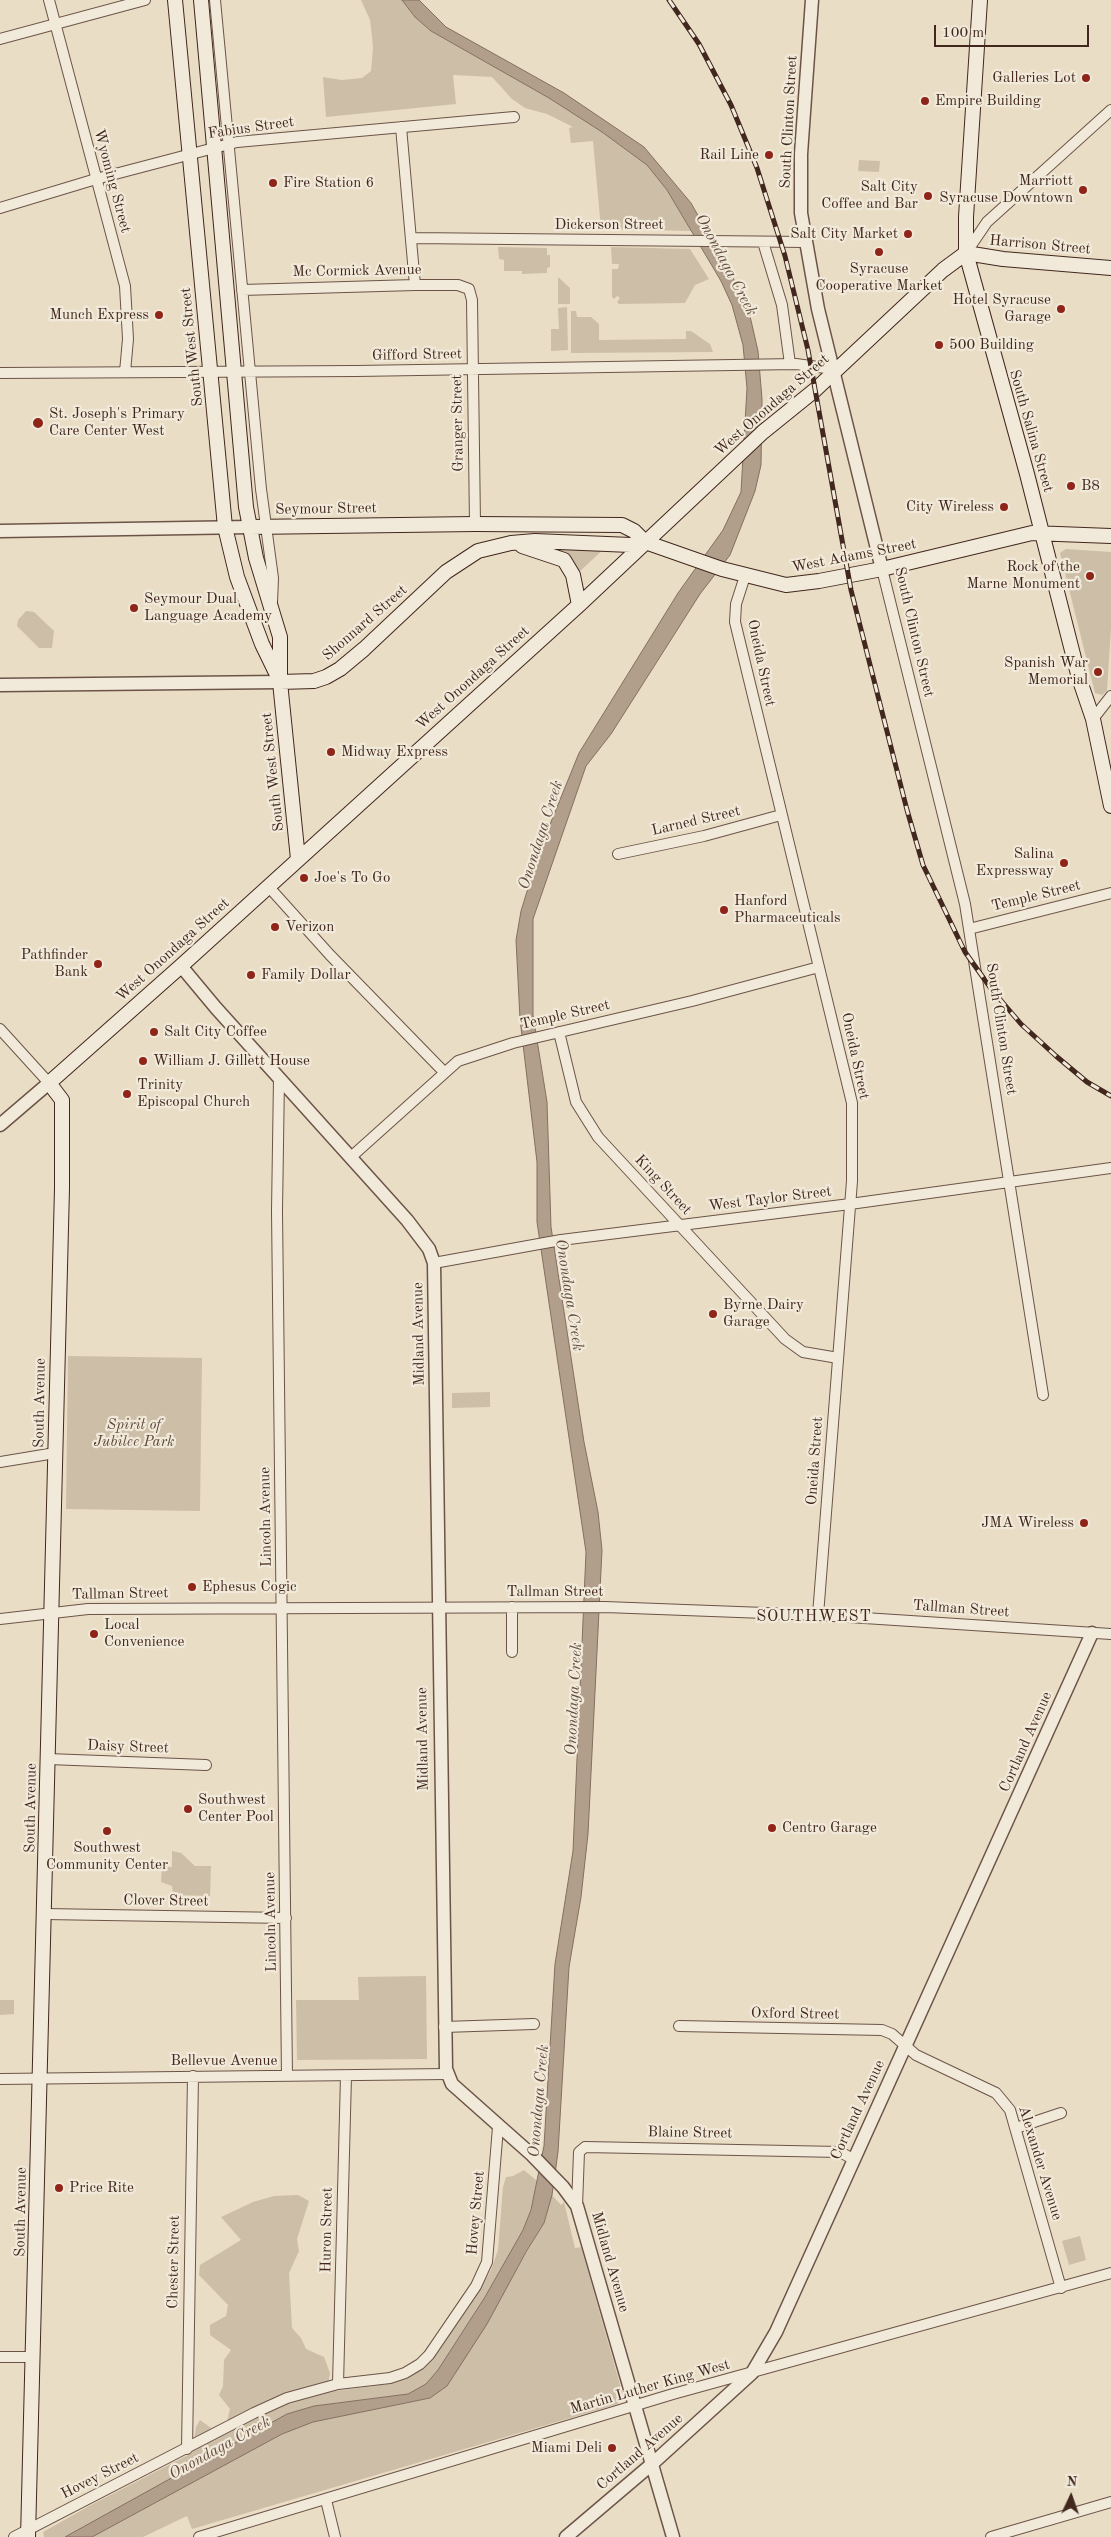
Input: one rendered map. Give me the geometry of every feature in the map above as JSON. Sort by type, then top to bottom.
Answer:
[{"type":"main road","name":"South West Street","points":[[175,0],[225,527],[237,577],[262,644],[280,682]]},
{"type":"main road","name":"South West Street","points":[[201,0],[233,371],[250,527],[256,558],[280,637],[280,682],[298,859]]},
{"type":"main road","name":"South Salina Street","points":[[980,0],[966,217],[966,253],[1042,532],[1079,678],[1093,719],[1111,806]]},
{"type":"main road","name":"Harrison Street","points":[[966,253],[1003,259],[1111,268]]},
{"type":"main road","name":"West Onondaga Street","points":[[48,1083],[181,966],[579,605],[763,432],[834,371],[943,270],[966,253]]},
{"type":"main road","name":"Seymour Street","points":[[250,527],[475,524],[622,525],[634,531],[646,542]]},
{"type":"main road","name":"West Adams Street","points":[[646,542],[722,569],[786,585],[820,582],[882,569],[1032,533],[1111,536]]},
{"type":"main road","name":"Shonnard Street","points":[[280,682],[302,682],[326,677],[364,649],[446,572],[478,551],[511,543],[599,542],[631,545],[646,542]]},
{"type":"main road","points":[[511,543],[564,560],[573,575],[579,605]]},
{"type":"main road","name":"South Avenue","points":[[27,2533],[34,2356],[45,1914],[62,1103],[62,1100],[48,1083]]},
{"type":"street","name":"Wyoming Street","points":[[49,0],[125,286],[128,339],[125,372]]},
{"type":"street","points":[[0,39],[145,0]]},
{"type":"street","name":"South West Street","points":[[215,0],[250,371],[273,578],[272,606]]},
{"type":"street","name":"South Clinton Street","points":[[812,0],[801,154],[801,213],[818,309],[965,904],[1043,1395]]},
{"type":"street","points":[[966,253],[986,222],[1111,110]]},
{"type":"street","name":"Fabius Street","points":[[0,208],[96,179],[228,143],[514,117]]},
{"type":"street","points":[[400,127],[415,285]]},
{"type":"street","name":"Dickerson Street","points":[[411,238],[806,242]]},
{"type":"street","points":[[763,242],[782,305],[790,364]]},
{"type":"street","name":"Mc Cormick Avenue","points":[[242,290],[458,285],[464,286],[471,292]]},
{"type":"street","name":"Granger Street","points":[[471,292],[475,524]]},
{"type":"street","name":"Gifford Street","points":[[0,373],[472,369],[738,364],[790,364],[834,371]]},
{"type":"street","name":"Seymour Street","points":[[0,531],[250,527]]},
{"type":"street","name":"Oneida Street","points":[[746,576],[736,604],[735,622],[852,1103],[850,1204],[818,1614]]},
{"type":"street","name":"Shonnard Street","points":[[0,685],[280,682]]},
{"type":"street","points":[[1093,719],[1111,696]]},
{"type":"street","name":"Larned Street","points":[[618,854],[704,836],[781,815]]},
{"type":"street","points":[[268,886],[324,949],[444,1072]]},
{"type":"street","name":"Temple Street","points":[[969,929],[1111,893]]},
{"type":"street","name":"Midland Avenue","points":[[181,966],[407,1220],[429,1250],[434,1263],[444,2059],[452,2084],[498,2127],[532,2155],[563,2187],[577,2206],[673,2537]]},
{"type":"street","name":"Temple Street","points":[[351,1157],[458,1061],[513,1043],[692,1001],[819,967]]},
{"type":"street","points":[[0,1029],[48,1083]]},
{"type":"street","name":"King Street","points":[[559,1032],[571,1085],[586,1120],[598,1137],[796,1348],[803,1352],[838,1358]]},
{"type":"street","name":"Lincoln Avenue","points":[[279,1078],[277,1210],[287,2076]]},
{"type":"street","name":"West Onondaga Street","points":[[0,1125],[48,1083]]},
{"type":"street","name":"West Taylor Street","points":[[434,1263],[561,1240],[850,1204],[1111,1168]]},
{"type":"street","points":[[0,1462],[55,1453]]},
{"type":"street","name":"Tallman Street","points":[[0,1619],[88,1609],[605,1607],[818,1614],[1111,1634]]},
{"type":"street","points":[[512,1608],[512,1652]]},
{"type":"street","name":"Cortland Avenue","points":[[566,2537],[652,2464],[752,2373],[776,2332],[1092,1633]]},
{"type":"street","name":"Daisy Street","points":[[48,1759],[206,1765]]},
{"type":"street","name":"Clover Street","points":[[45,1914],[286,1918]]},
{"type":"street","points":[[444,2027],[534,2024]]},
{"type":"street","name":"Oxford Street","points":[[679,2026],[882,2030],[892,2034],[905,2045]]},
{"type":"street","name":"Alexander Avenue","points":[[905,2045],[916,2055],[996,2093],[1010,2110],[1061,2288]]},
{"type":"street","name":"Bellevue Avenue","points":[[0,2079],[448,2074]]},
{"type":"street","name":"Chester Street","points":[[187,2449],[193,2076]]},
{"type":"street","name":"Huron Street","points":[[338,2384],[346,2076]]},
{"type":"street","points":[[1016,2128],[1061,2113]]},
{"type":"street","name":"Hovey Street","points":[[338,2384],[390,2378],[413,2368],[429,2355],[476,2286],[487,2262],[498,2127]]},
{"type":"street","name":"Blaine Street","points":[[577,2206],[579,2152],[585,2148],[840,2152],[853,2159]]},
{"type":"street","name":"Martin Luther King West","points":[[199,2537],[635,2406],[1111,2273]]},
{"type":"street","points":[[0,2357],[34,2356]]},
{"type":"street","points":[[187,2449],[254,2413],[287,2398],[338,2384]]},
{"type":"street","name":"Hovey Street","points":[[14,2537],[27,2533],[187,2449]]},
{"type":"street","points":[[326,2500],[335,2537]]},
{"type":"street","points":[[991,2537],[1111,2502]]},
{"type":"green space","points":[[361,0],[402,0],[415,17],[431,31],[549,98],[602,132],[647,165],[667,190],[691,231],[601,229],[593,141],[571,143],[569,128],[573,127],[547,114],[525,108],[512,99],[492,77],[453,75],[456,104],[326,117],[323,77],[342,80],[362,78],[371,71],[373,48],[370,20]]},
{"type":"green space","points":[[859,160],[880,161],[879,172],[858,171]]},
{"type":"green space","points":[[498,247],[547,248],[547,255],[550,255],[550,267],[547,268],[547,273],[522,274],[522,271],[504,271],[504,260],[499,259]]},
{"type":"green space","points":[[611,247],[690,249],[709,279],[695,285],[685,303],[619,304],[617,302],[620,298],[617,296],[614,299],[612,297],[612,269],[618,269],[619,264],[612,264]]},
{"type":"green space","points":[[558,277],[570,288],[570,304],[558,304]]},
{"type":"green space","points":[[567,307],[568,350],[551,351],[551,329],[559,329],[558,308]]},
{"type":"green space","points":[[571,311],[576,311],[577,317],[591,317],[599,324],[599,340],[686,339],[686,331],[691,331],[710,344],[713,352],[571,353]]},
{"type":"green space","points":[[606,547],[578,573],[566,554],[556,549]]},
{"type":"green space","points":[[1066,549],[1111,552],[1111,628],[1107,691],[1102,695],[1095,693],[1060,553]]},
{"type":"green space","points":[[26,611],[34,612],[54,631],[52,648],[39,648],[17,626],[18,620]]},
{"type":"green space","name":"Spirit of Jubilee Park","points":[[68,1356],[202,1358],[200,1511],[66,1509]]},
{"type":"green space","points":[[490,1392],[490,1407],[452,1408],[452,1393]]},
{"type":"green space","points":[[172,1851],[181,1853],[195,1866],[211,1866],[210,1896],[173,1895],[172,1886],[161,1882],[162,1867],[172,1867]]},
{"type":"green space","points":[[426,1976],[427,2059],[297,2060],[296,2000],[359,2000],[358,1977]]},
{"type":"green space","points":[[0,2000],[14,2000],[14,2014],[0,2015]]},
{"type":"green space","points":[[524,2170],[537,2181],[531,2210],[523,2230],[485,2297],[438,2370],[426,2384],[408,2394],[314,2406],[287,2414],[91,2524],[64,2537],[44,2537],[43,2532],[192,2453],[196,2427],[200,2420],[211,2428],[227,2421],[230,2409],[219,2395],[223,2386],[224,2360],[231,2350],[210,2335],[210,2325],[226,2316],[228,2305],[199,2275],[200,2265],[241,2240],[221,2217],[253,2202],[274,2196],[298,2195],[309,2201],[297,2239],[299,2251],[289,2273],[292,2328],[301,2338],[306,2349],[324,2357],[330,2373],[327,2392],[388,2384],[419,2371],[433,2359],[478,2293],[491,2270],[498,2250],[503,2187],[506,2177],[513,2176]]},
{"type":"green space","points":[[552,2195],[561,2205],[564,2202],[575,2248],[581,2247],[623,2395],[618,2404],[192,2529],[187,2516],[143,2537],[92,2537],[282,2434],[313,2422],[430,2398],[447,2386],[544,2223]]},
{"type":"green space","points":[[1080,2236],[1086,2260],[1069,2265],[1062,2241]]},
{"type":"shaded area","points":[[402,0],[419,0],[446,27],[564,93],[644,147],[691,203],[747,303],[758,351],[762,399],[761,465],[755,491],[730,555],[700,594],[611,734],[586,766],[533,919],[533,1015],[547,1102],[551,1227],[584,1442],[598,1512],[602,1550],[588,1834],[581,1897],[569,1967],[558,2152],[552,2195],[544,2223],[487,2324],[447,2386],[430,2398],[313,2422],[282,2434],[92,2537],[65,2537],[287,2414],[314,2406],[408,2394],[426,2384],[438,2370],[485,2297],[523,2230],[531,2210],[544,2146],[555,1964],[573,1851],[586,1552],[537,1222],[537,1162],[520,1019],[516,940],[521,911],[540,849],[579,753],[678,593],[723,530],[741,492],[747,388],[743,345],[732,305],[721,281],[667,190],[647,165],[602,132],[549,98],[431,31],[415,17]]},
{"type":"railway","points":[[669,0],[699,44],[731,105],[757,168],[785,256],[808,350],[851,590],[907,810],[923,865],[965,952],[992,990],[1021,1024],[1056,1056],[1087,1082],[1111,1096]]},
{"type":"place","name":"Galleries Lot","points":[[1086,78]]},
{"type":"place","name":"Empire Building","points":[[925,101]]},
{"type":"place","name":"Rail Line","points":[[769,155]]},
{"type":"place","name":"Fire Station 6","points":[[273,183]]},
{"type":"place","name":"Marriott Syracuse Downtown","points":[[1083,190]]},
{"type":"place","name":"Salt City Coffee and Bar","points":[[928,196]]},
{"type":"place","name":"Salt City Market","points":[[908,234]]},
{"type":"place","name":"Syracuse Cooperative Market","points":[[879,252]]},
{"type":"place","name":"Hotel Syracuse Garage","points":[[1061,309]]},
{"type":"place","name":"Munch Express","points":[[159,315]]},
{"type":"place","name":"500 Building","points":[[939,345]]},
{"type":"place","name":"St. Joseph's Primary Care Center West","points":[[38,423]]},
{"type":"place","name":"B8","points":[[1071,486]]},
{"type":"place","name":"City Wireless","points":[[1004,507]]},
{"type":"place","name":"Rock of the Marne Monument","points":[[1090,576]]},
{"type":"place","name":"Seymour Dual Language Academy","points":[[134,608]]},
{"type":"place","name":"Spanish War Memorial","points":[[1098,672]]},
{"type":"place","name":"Midway Express","points":[[331,752]]},
{"type":"place","name":"Salina Expressway","points":[[1064,863]]},
{"type":"place","name":"Joe's To Go","points":[[304,878]]},
{"type":"place","name":"Hanford Pharmaceuticals","points":[[724,910]]},
{"type":"place","name":"Verizon","points":[[275,927]]},
{"type":"place","name":"Pathfinder Bank","points":[[98,964]]},
{"type":"place","name":"Family Dollar","points":[[251,975]]},
{"type":"place","name":"Salt City Coffee","points":[[154,1032]]},
{"type":"place","name":"William J. Gillett House","points":[[143,1061]]},
{"type":"place","name":"Trinity Episcopal Church","points":[[127,1094]]},
{"type":"place","name":"Byrne Dairy Garage","points":[[713,1314]]},
{"type":"place","name":"JMA Wireless","points":[[1084,1523]]},
{"type":"place","name":"Ephesus Cogic","points":[[192,1587]]},
{"type":"place","name":"Local Convenience","points":[[94,1634]]},
{"type":"place","name":"Southwest Center Pool","points":[[188,1809]]},
{"type":"place","name":"Centro Garage","points":[[772,1828]]},
{"type":"place","name":"Southwest Community Center","points":[[107,1831]]},
{"type":"place","name":"Price Rite","points":[[59,2188]]},
{"type":"place","name":"Miami Deli","points":[[612,2448]]},
{"type":"district","name":"SOUTHWEST","points":[[814,1617]]},
{"type":"water label","name":"Onondaga Creek","points":[[726,265]]},
{"type":"water label","name":"Onondaga Creek","points":[[541,835]]},
{"type":"water label","name":"Onondaga Creek","points":[[569,1295]]},
{"type":"water label","name":"Onondaga Creek","points":[[574,1699]]},
{"type":"water label","name":"Onondaga Creek","points":[[539,2101]]},
{"type":"water label","name":"Onondaga Creek","points":[[220,2448]]}]
